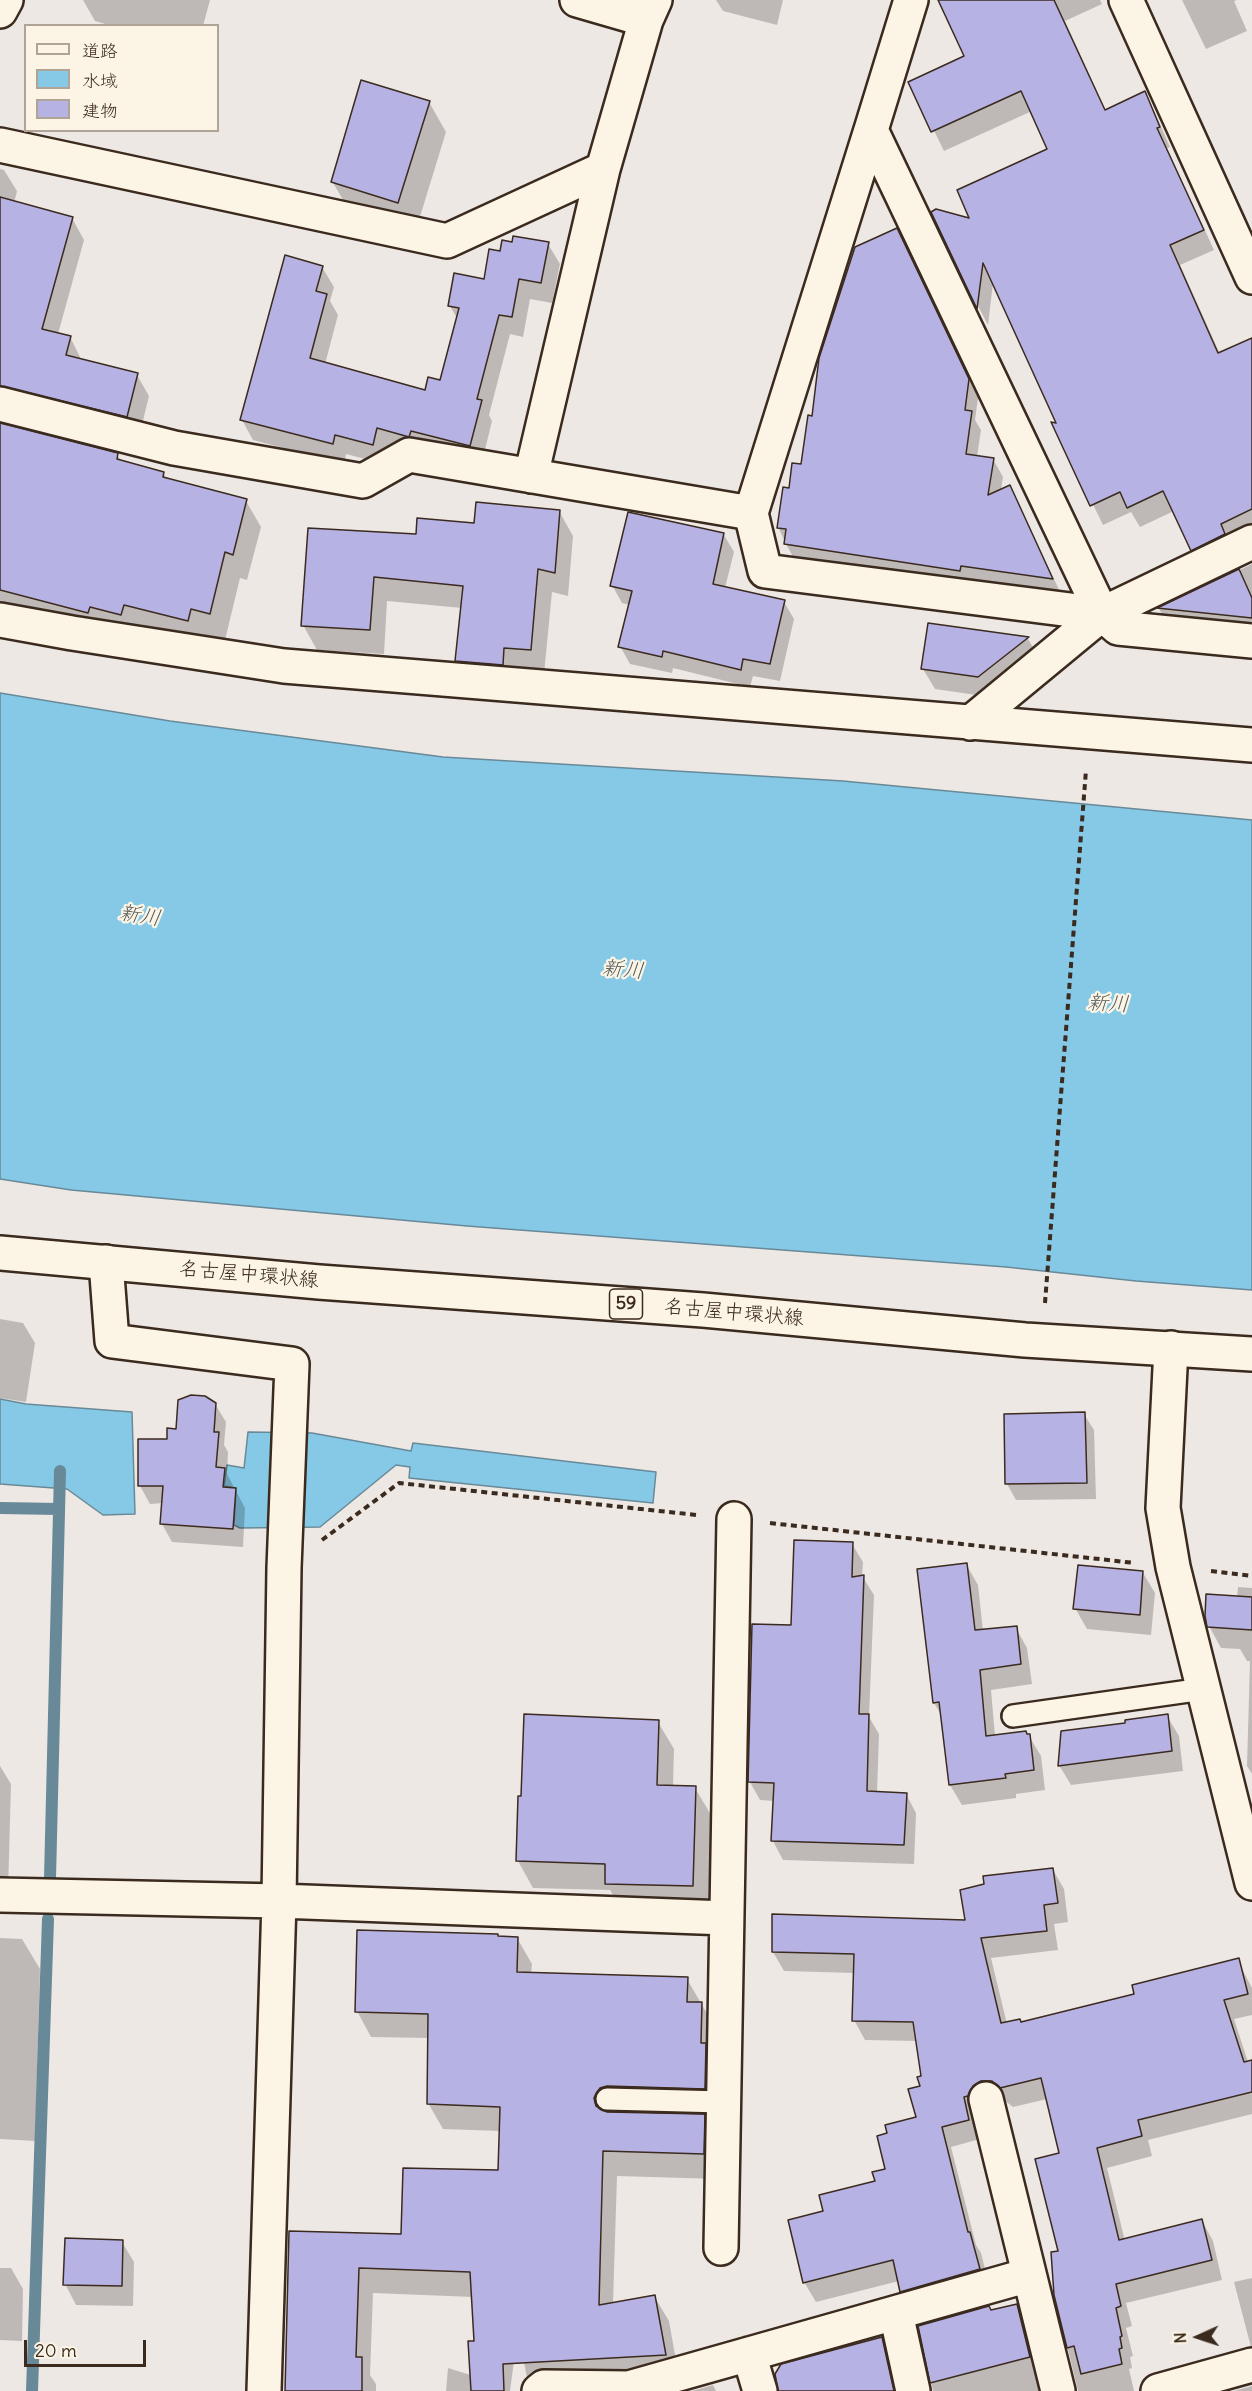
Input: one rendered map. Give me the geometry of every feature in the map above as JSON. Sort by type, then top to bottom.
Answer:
[{"type":"street","points":[[0,11],[6,0]]},
{"type":"street","points":[[531,476],[603,170],[650,10],[577,0]]},
{"type":"street","points":[[911,0],[751,513],[765,571],[1102,614]]},
{"type":"street","points":[[1126,0],[1252,277]]},
{"type":"street","points":[[871,130],[1102,614],[1118,628],[1252,641]]},
{"type":"street","points":[[0,145],[447,241],[603,170]]},
{"type":"street","points":[[0,404],[174,448],[363,481],[410,455],[751,513]]},
{"type":"street","points":[[970,723],[1102,614],[1252,542]]},
{"type":"street","points":[[0,620],[284,666],[1252,745]]},
{"type":"street","name":"名古屋中環状線","points":[[0,1253],[319,1282],[703,1310],[1025,1340],[1252,1354]]},
{"type":"street","points":[[106,1262],[112,1341],[292,1364],[285,1532],[279,1901],[264,2391]]},
{"type":"street","points":[[1171,1348],[1163,1508],[1173,1567],[1252,1883]]},
{"type":"street","points":[[721,2248],[734,1519]]},
{"type":"street","points":[[0,1895],[279,1901],[726,1918]]},
{"type":"street","points":[[986,2099],[1058,2391]]},
{"type":"street","points":[[539,2391],[544,2387],[629,2390],[1029,2276]]},
{"type":"street","points":[[896,2313],[913,2391]]},
{"type":"street","points":[[749,2354],[760,2391]]},
{"type":"street","points":[[1158,2391],[1252,2366]]},
{"type":"lane","points":[[1012,1716],[1203,1689]]},
{"type":"lane","points":[[607,2099],[723,2102]]},
{"type":"path","points":[[1046,1303],[1087,764]]},
{"type":"water","name":"新川","points":[[0,693],[170,721],[443,757],[843,781],[1252,820],[1252,1290],[1136,1281],[1006,1267],[467,1226],[71,1190],[0,1179]]},
{"type":"water","points":[[0,1399],[26,1404],[132,1412],[135,1514],[103,1515],[67,1489],[0,1484]]},
{"type":"water","points":[[248,1432],[312,1433],[411,1451],[413,1443],[656,1472],[653,1503],[409,1478],[410,1467],[396,1465],[320,1527],[240,1528],[234,1525],[236,1488],[224,1486],[227,1465],[244,1468]]},
{"type":"building","points":[[938,0],[1054,0],[1105,110],[1145,91],[1160,127],[1157,128],[1204,230],[1170,245],[1218,353],[1252,338],[1252,509],[1221,524],[1225,534],[1191,551],[1163,491],[1127,508],[1120,492],[1090,506],[1051,422],[1056,423],[983,263],[977,309],[931,212],[936,209],[969,218],[957,190],[1047,149],[1021,91],[931,132],[908,82],[964,56]]},
{"type":"building","points":[[361,80],[430,101],[398,203],[331,182]]},
{"type":"building","points":[[0,197],[73,217],[42,329],[71,336],[66,355],[138,373],[127,417],[0,386]]},
{"type":"building","points":[[897,228],[969,379],[965,410],[972,411],[966,454],[994,458],[988,495],[1010,485],[1053,579],[961,566],[960,571],[784,544],[786,529],[777,528],[783,487],[789,488],[792,463],[801,464],[808,415],[812,416],[819,358],[855,247]]},
{"type":"building","points":[[513,236],[549,242],[541,283],[519,279],[512,317],[499,315],[477,399],[482,400],[470,446],[411,431],[409,437],[377,428],[373,445],[335,435],[333,444],[240,420],[285,255],[323,266],[316,291],[327,294],[310,358],[425,390],[428,377],[440,380],[459,308],[448,306],[454,273],[484,279],[489,249],[500,251],[502,240],[512,242]]},
{"type":"building","points":[[0,423],[118,453],[117,459],[164,472],[163,477],[247,499],[233,555],[225,552],[210,614],[191,609],[188,621],[124,605],[121,615],[90,607],[88,613],[0,590]]},
{"type":"building","points":[[476,502],[560,510],[555,573],[538,569],[531,650],[504,648],[503,665],[455,661],[463,586],[374,577],[370,630],[301,626],[308,528],[416,534],[417,518],[474,523]]},
{"type":"building","points":[[628,512],[724,533],[713,584],[785,600],[770,664],[743,659],[741,670],[663,651],[662,657],[618,647],[632,591],[610,586]]},
{"type":"building","points":[[1239,569],[1252,598],[1252,618],[1157,608]]},
{"type":"building","points":[[928,623],[1029,637],[978,677],[921,669]]},
{"type":"building","points":[[191,1395],[205,1396],[216,1403],[214,1432],[219,1432],[216,1467],[225,1468],[223,1487],[236,1488],[233,1529],[160,1524],[163,1486],[138,1486],[138,1439],[167,1439],[167,1428],[176,1429],[178,1400]]},
{"type":"building","points":[[1085,1412],[1087,1483],[1005,1484],[1004,1414]]},
{"type":"building","points":[[794,1540],[853,1542],[852,1577],[864,1575],[859,1714],[869,1714],[867,1791],[907,1793],[904,1845],[771,1841],[774,1783],[748,1782],[752,1624],[791,1625]]},
{"type":"building","points":[[967,1563],[975,1630],[1017,1626],[1021,1664],[980,1670],[986,1736],[1026,1731],[1030,1734],[1034,1770],[1005,1774],[1006,1778],[949,1785],[939,1702],[933,1703],[917,1569]]},
{"type":"building","points":[[1078,1565],[1143,1571],[1140,1615],[1073,1609]]},
{"type":"building","points":[[1206,1594],[1252,1597],[1252,1630],[1207,1627]]},
{"type":"building","points":[[524,1714],[659,1720],[657,1785],[696,1786],[693,1886],[605,1884],[605,1864],[516,1861]]},
{"type":"building","points":[[1168,1714],[1172,1751],[1058,1766],[1061,1731],[1125,1723],[1125,1720]]},
{"type":"building","points":[[1053,1868],[1058,1903],[1044,1905],[1047,1931],[981,1938],[1001,2023],[1020,2019],[1021,2022],[1134,1994],[1132,1985],[1239,1958],[1248,1994],[1224,2000],[1244,2062],[1252,2060],[1252,2092],[1138,2120],[1142,2136],[1097,2148],[1119,2240],[1202,2219],[1212,2260],[1116,2284],[1121,2306],[1116,2308],[1122,2336],[1120,2337],[1122,2348],[1119,2349],[1122,2364],[1081,2374],[1074,2346],[1067,2348],[1054,2295],[1051,2252],[1058,2251],[1035,2159],[1059,2153],[1041,2078],[1000,2088],[992,2081],[981,2081],[973,2086],[968,2096],[964,2097],[969,2120],[942,2127],[968,2232],[970,2232],[980,2269],[900,2292],[893,2260],[803,2283],[788,2220],[823,2211],[819,2195],[875,2181],[872,2172],[885,2169],[877,2136],[887,2133],[885,2125],[916,2117],[908,2089],[920,2086],[917,2077],[921,2076],[913,2022],[852,2021],[854,1954],[772,1952],[772,1914],[965,1920],[960,1890],[984,1884],[983,1876]]},
{"type":"building","points":[[357,1930],[498,1934],[498,1936],[518,1937],[517,1972],[688,1977],[687,2002],[702,2002],[701,2043],[706,2043],[705,2089],[607,2086],[600,2088],[594,2098],[596,2106],[607,2112],[705,2114],[704,2154],[603,2151],[599,2305],[655,2295],[666,2355],[503,2364],[504,2391],[471,2391],[468,2341],[474,2341],[470,2272],[359,2268],[356,2357],[362,2357],[362,2391],[285,2391],[289,2231],[401,2234],[403,2168],[498,2170],[500,2107],[427,2104],[428,2014],[355,2012]]},
{"type":"building","points":[[65,2238],[123,2240],[122,2286],[63,2285]]},
{"type":"building","points":[[1017,2304],[1030,2357],[930,2383],[918,2326],[989,2306],[991,2310]]},
{"type":"building","points":[[882,2337],[894,2391],[778,2391],[775,2374],[781,2364]]},
{"type":"waterway","points":[[50,1878],[60,1471]]},
{"type":"waterway","points":[[0,1508],[59,1509]]},
{"type":"waterway","points":[[32,2391],[48,1919]]}]
